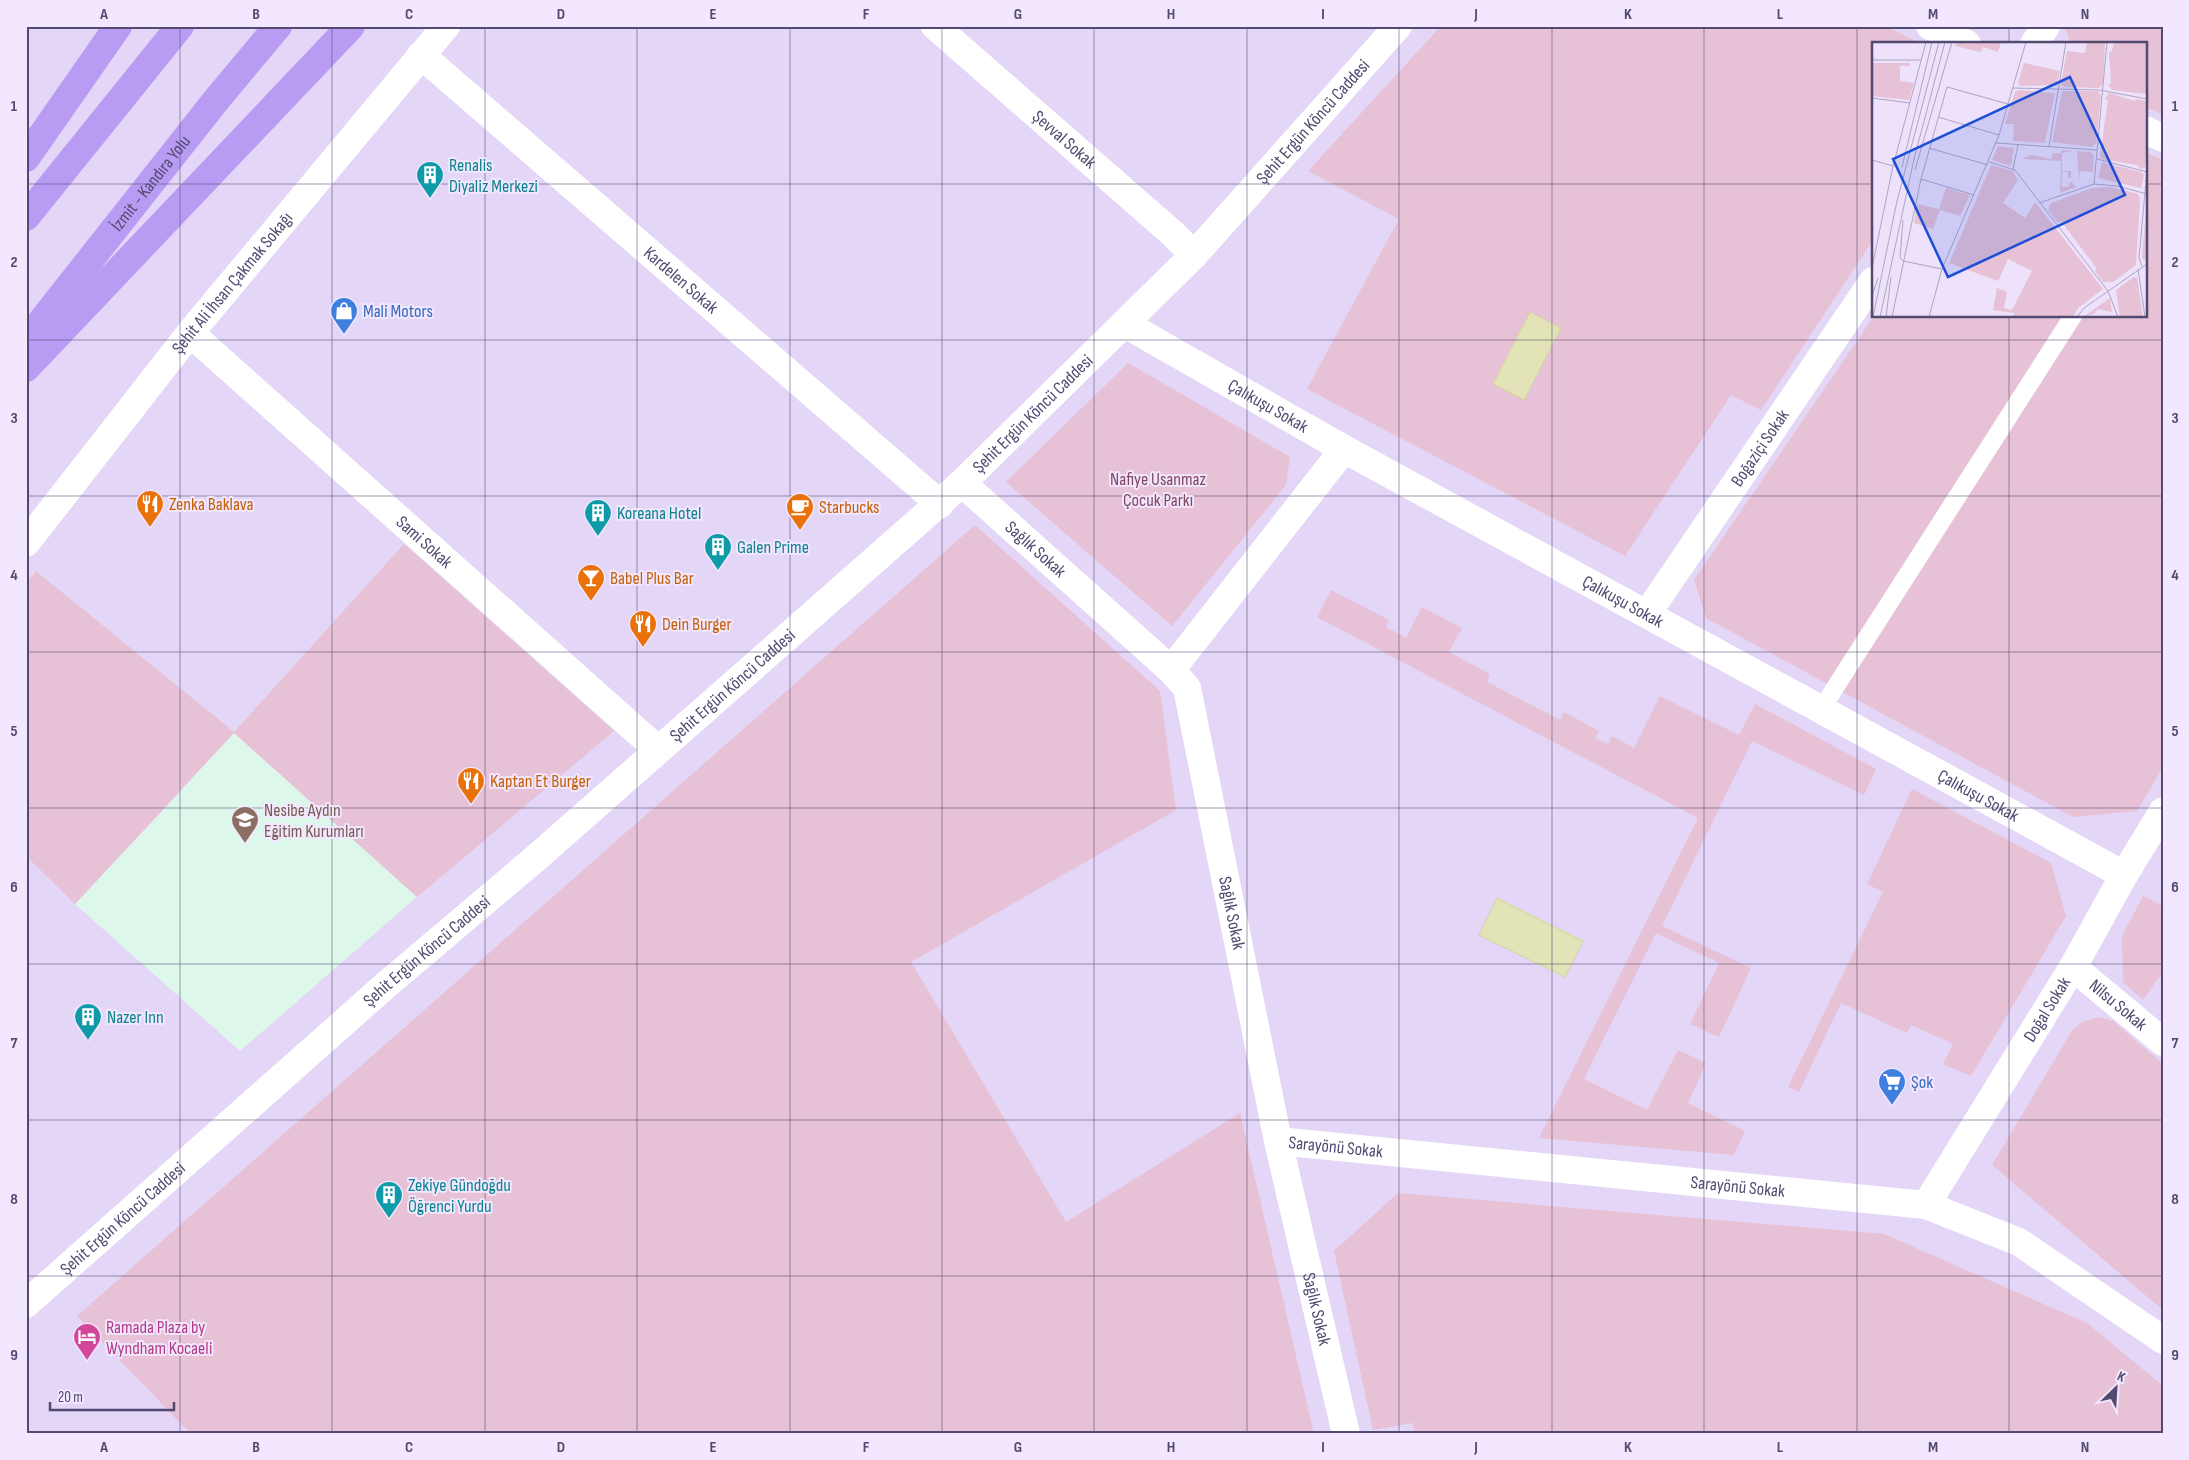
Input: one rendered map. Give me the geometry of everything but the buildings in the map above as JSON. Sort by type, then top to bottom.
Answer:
[{"type":"highway","points":[[26,158],[118,26]]},
{"type":"highway","points":[[26,217],[180,26]]},
{"type":"highway","name":"İzmit - Kandıra Yolu","points":[[26,341],[217,99],[278,26]]},
{"type":"highway","points":[[26,368],[351,26]]},
{"type":"street","name":"Şehit Ali İhsan Çakmak Sokağı","points":[[26,544],[190,334],[446,26]]},
{"type":"street","name":"Şevval Sokak","points":[[935,26],[1172,233],[1194,255]]},
{"type":"street","name":"Şehit Ergün Köncü Caddesi","points":[[26,1304],[386,986],[536,858],[940,504],[1194,255],[1398,26]]},
{"type":"street","points":[[1930,26],[1963,42]]},
{"type":"street","points":[[2035,42],[2046,26]]},
{"type":"street","name":"Kardelen Sokak","points":[[421,55],[940,504]]},
{"type":"street","points":[[2146,130],[2163,138]]},
{"type":"street","name":"Boğaziçi Sokak","points":[[1647,614],[1872,282]]},
{"type":"street","name":"Çalıkuşu Sokak","points":[[1125,324],[1344,449],[1822,708],[2124,875]]},
{"type":"street","name":"Sami Sokak","points":[[190,334],[658,750]]},
{"type":"street","points":[[1171,670],[1344,449]]},
{"type":"street","name":"Sağlık Sokak","points":[[962,483],[1171,670],[1187,688],[1278,1141],[1346,1434]]},
{"type":"street","name":"Doğal Sokak","points":[[1926,1205],[2073,967],[2124,875],[2163,811]]},
{"type":"street","name":"Nilsu Sokak","points":[[2073,967],[2163,1042]]},
{"type":"street","name":"Sarayönü Sokak","points":[[1278,1141],[1926,1205],[2019,1242],[2163,1340]]},
{"type":"lane","points":[[1822,708],[2071,318]]},
{"type":"shaded area","points":[[26,26],[2163,26],[2163,1434],[26,1434]]},
{"type":"shaded area","points":[[1530,312],[1561,328],[1524,400],[1493,384]]},
{"type":"shaded area","name":"Nesibe Aydın Eğitim Kurumları","points":[[36,571],[259,753],[417,897],[240,1051],[75,904],[180,792],[26,583]]},
{"type":"shaded area","points":[[1497,898],[1583,941],[1565,977],[1479,935]]},
{"type":"green space","points":[[1441,26],[1885,26],[1918,42],[1872,42],[1872,242],[1761,410],[1731,395],[1625,556],[1307,389],[1399,219],[1308,171]]},
{"type":"green space","points":[[2068,26],[2163,26],[2163,115],[2146,107],[2146,42],[2070,42],[2066,30]]},
{"type":"green space","points":[[2146,152],[2163,160],[2163,767],[2137,811],[2073,817],[1706,618],[1694,580],[1873,318],[2146,318]]},
{"type":"green space","name":"Nafiye Usanmaz Çocuk Parkı","points":[[1128,363],[1290,457],[1286,485],[1172,626],[1006,482]]},
{"type":"green space","points":[[975,525],[1160,691],[1176,810],[911,962],[1066,1222],[1240,1113],[1314,1434],[191,1434],[77,1316]]},
{"type":"green space","points":[[404,544],[614,731],[417,897],[234,733],[75,904],[26,856],[26,583],[36,571],[234,732]]},
{"type":"green space","points":[[1331,590],[1389,620],[1386,627],[1406,638],[1422,607],[1462,628],[1449,652],[1490,674],[1487,682],[1560,720],[1564,712],[1599,731],[1595,738],[1608,744],[1612,736],[1634,748],[1660,696],[1739,735],[1755,704],[1876,769],[1864,795],[1752,741],[1662,926],[1751,968],[1719,1037],[1690,1024],[1719,963],[1656,933],[1584,1079],[1647,1110],[1678,1050],[1706,1063],[1688,1103],[1745,1131],[1734,1155],[1539,1138],[1698,818],[1317,617]]},
{"type":"green space","points":[[1912,789],[2051,863],[2066,916],[1971,1076],[1943,1064],[1953,1044],[1911,1025],[1907,1033],[1841,1003],[1799,1092],[1788,1087],[1883,892],[1867,884]]},
{"type":"green space","points":[[2143,896],[2163,906],[2163,979],[2159,977],[2143,1000],[2123,982],[2122,936]]},
{"type":"green space","points":[[2099,1017],[2113,1021],[2163,1064],[2163,1310],[1992,1165],[2073,1029],[2084,1021]]},
{"type":"green space","points":[[1398,1193],[1884,1234],[2087,1323],[2163,1386],[2163,1434],[1415,1434],[1412,1423],[1373,1430],[1334,1251]]},
{"type":"place","name":"Renalis Diyaliz Merkezi","points":[[430,199]]},
{"type":"place","name":"Mali Motors","points":[[344,335]]},
{"type":"place","name":"Zenka Baklava","points":[[150,528]]},
{"type":"place","name":"Starbucks","points":[[800,531]]},
{"type":"place","name":"Koreana Hotel","points":[[598,537]]},
{"type":"place","name":"Galen Prime","points":[[718,571]]},
{"type":"place","name":"Babel Plus Bar","points":[[591,602]]},
{"type":"place","name":"Dein Burger","points":[[643,648]]},
{"type":"place","name":"Kaptan Et Burger","points":[[471,805]]},
{"type":"place","name":"Nesibe Aydın Eğitim Kurumları","points":[[245,844]]},
{"type":"place","name":"Nazer Inn","points":[[88,1041]]},
{"type":"place","name":"Şok","points":[[1892,1106]]},
{"type":"place","name":"Zekiye Gündoğdu Öğrenci Yurdu","points":[[389,1219]]},
{"type":"place","name":"Ramada Plaza by Wyndham Kocaeli","points":[[87,1361]]}]
